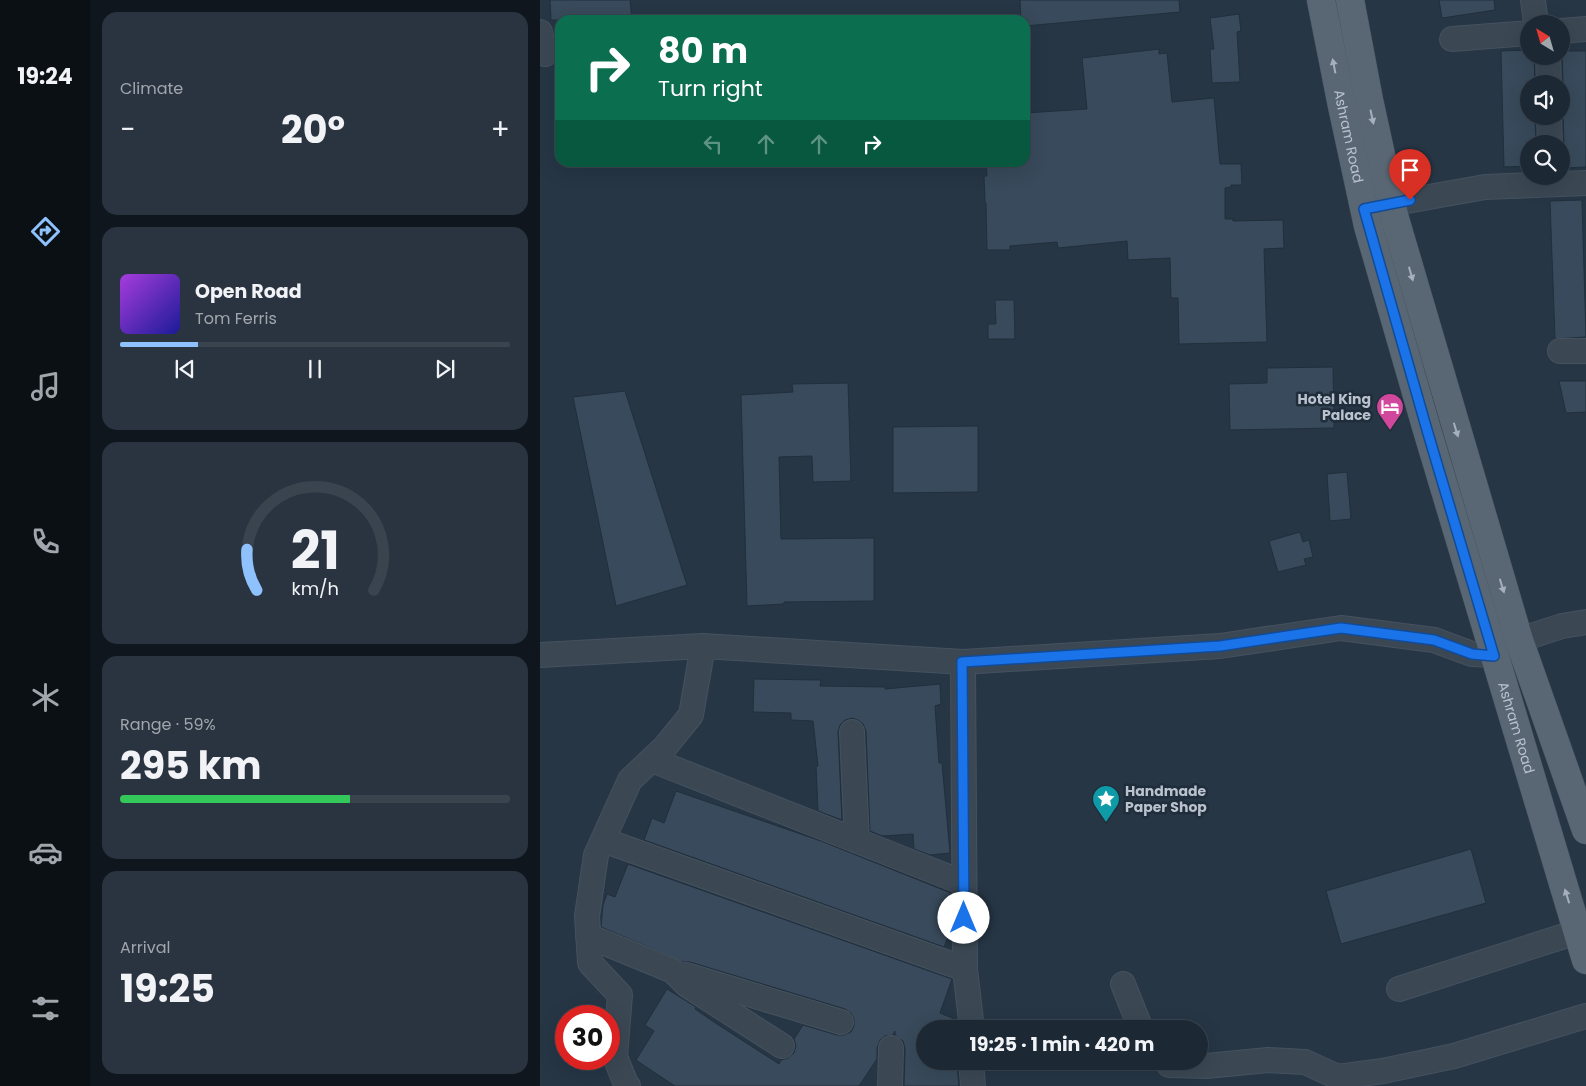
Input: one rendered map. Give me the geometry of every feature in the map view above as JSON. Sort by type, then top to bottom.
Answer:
[{"type":"main road","name":"Ashram Road","points":[[1322,0],[1364,209],[1427,430],[1586,960]]},
{"type":"main road","name":"Ashram Road","points":[[1350,0],[1391,204],[1518,640],[1586,830]]},
{"type":"street","points":[[1533,0],[1535,15]]},
{"type":"street","points":[[1570,30],[1586,29]]},
{"type":"street","points":[[1452,39],[1520,34]]},
{"type":"street","points":[[1570,182],[1586,183]]},
{"type":"street","points":[[1364,209],[1485,187],[1520,183]]},
{"type":"street","points":[[1560,351],[1586,351]]},
{"type":"street","points":[[1518,640],[1562,626],[1586,622]]},
{"type":"street","points":[[540,655],[703,646],[962,662],[1220,646],[1341,628],[1434,640],[1472,654],[1494,656]]},
{"type":"street","points":[[628,1086],[615,1057],[620,995],[590,963],[586,916],[596,855],[630,780],[665,747],[691,715],[703,646]]},
{"type":"street","points":[[962,662],[965,969],[972,1020]]},
{"type":"street","points":[[852,732],[857,841]]},
{"type":"street","points":[[652,760],[964,883]]},
{"type":"street","points":[[603,840],[965,969]]},
{"type":"street","points":[[1399,989],[1577,932]]},
{"type":"street","points":[[588,936],[673,970],[841,1022]]},
{"type":"street","points":[[673,970],[687,985],[782,1046]]},
{"type":"street","points":[[1124,984],[1138,1020]]},
{"type":"street","points":[[1208,1066],[1268,1060],[1305,1062],[1338,1077],[1383,1071],[1454,1056],[1586,1016]]},
{"type":"street","points":[[890,1048],[890,1086]]},
{"type":"street","points":[[972,1070],[973,1086]]},
{"type":"building","points":[[550,0],[630,0],[632,15],[555,15],[555,20],[551,20]]},
{"type":"building","points":[[1020,0],[1179,0],[1180,12],[1030,26],[1030,15],[1021,15]]},
{"type":"building","points":[[1439,0],[1494,0],[1495,10],[1442,18]]},
{"type":"building","points":[[1239,14],[1241,31],[1237,32],[1240,82],[1212,83],[1210,49],[1214,49],[1210,18]]},
{"type":"building","points":[[1159,49],[1159,54],[1167,53],[1172,102],[1214,98],[1220,164],[1241,164],[1242,185],[1231,185],[1231,187],[1225,188],[1225,219],[1233,219],[1233,221],[1283,220],[1284,248],[1264,249],[1267,342],[1179,344],[1178,298],[1171,298],[1170,258],[1128,260],[1127,241],[1058,248],[1057,242],[1010,246],[1010,250],[987,250],[984,176],[987,176],[986,167],[1030,167],[1030,113],[1087,109],[1082,58]]},
{"type":"building","points":[[1520,50],[1520,65],[1534,65],[1535,75],[1520,75],[1520,125],[1535,125],[1536,135],[1520,135],[1520,166],[1504,167],[1501,51]]},
{"type":"building","points":[[1570,51],[1586,51],[1586,167],[1570,168],[1570,135],[1564,135],[1563,125],[1570,125],[1570,75],[1563,75],[1562,65],[1570,65]]},
{"type":"building","points":[[1582,200],[1586,337],[1555,339],[1550,201]]},
{"type":"building","points":[[995,300],[1014,300],[1015,339],[988,339],[988,324],[996,324]]},
{"type":"building","points":[[1333,367],[1334,428],[1230,430],[1229,384],[1267,383],[1267,368]]},
{"type":"building","points":[[1559,381],[1586,381],[1586,412],[1566,413]]},
{"type":"building","points":[[848,383],[851,481],[813,482],[812,456],[779,457],[781,539],[874,538],[874,601],[784,602],[784,604],[747,606],[741,395],[793,392],[792,384]]},
{"type":"building","points":[[625,391],[687,585],[616,606],[573,397]]},
{"type":"building","points":[[978,426],[978,492],[893,493],[893,427]]},
{"type":"building","points":[[1347,472],[1351,519],[1330,521],[1327,474]]},
{"type":"building","points":[[1300,532],[1303,542],[1309,540],[1313,557],[1304,559],[1306,565],[1278,572],[1269,541]]},
{"type":"building","points":[[754,679],[821,680],[820,686],[885,687],[885,689],[940,684],[941,704],[935,706],[939,763],[942,763],[950,853],[930,855],[914,849],[913,834],[882,836],[870,831],[866,731],[863,724],[852,718],[845,720],[840,725],[838,732],[842,820],[818,811],[816,766],[818,766],[813,721],[791,720],[791,713],[753,712]]},
{"type":"building","points":[[676,791],[821,841],[951,893],[951,904],[943,925],[951,930],[944,947],[644,840],[652,818],[664,823]]},
{"type":"building","points":[[1471,849],[1486,903],[1341,944],[1326,891]]},
{"type":"building","points":[[628,864],[952,979],[940,1013],[957,1020],[916,1020],[916,1070],[958,1070],[959,1086],[904,1086],[905,1048],[903,1041],[895,1035],[895,1031],[893,1035],[885,1036],[880,1040],[877,1048],[877,1059],[859,1086],[675,1086],[636,1060],[654,1031],[645,1025],[667,989],[779,1064],[781,1060],[788,1058],[794,1053],[796,1046],[794,1039],[803,1025],[837,1035],[844,1035],[851,1032],[854,1026],[854,1019],[851,1013],[845,1009],[690,962],[683,962],[601,927],[603,905],[607,894],[615,897]]},
{"type":"place","name":"Hotel King Palace","points":[[1390,431]]},
{"type":"place","name":"Handmade Paper Shop","points":[[1106,823]]},
{"type":"route","points":[[964,918],[962,662],[1220,646],[1341,628],[1434,640],[1472,654],[1494,656],[1364,209],[1410,200]]}]
